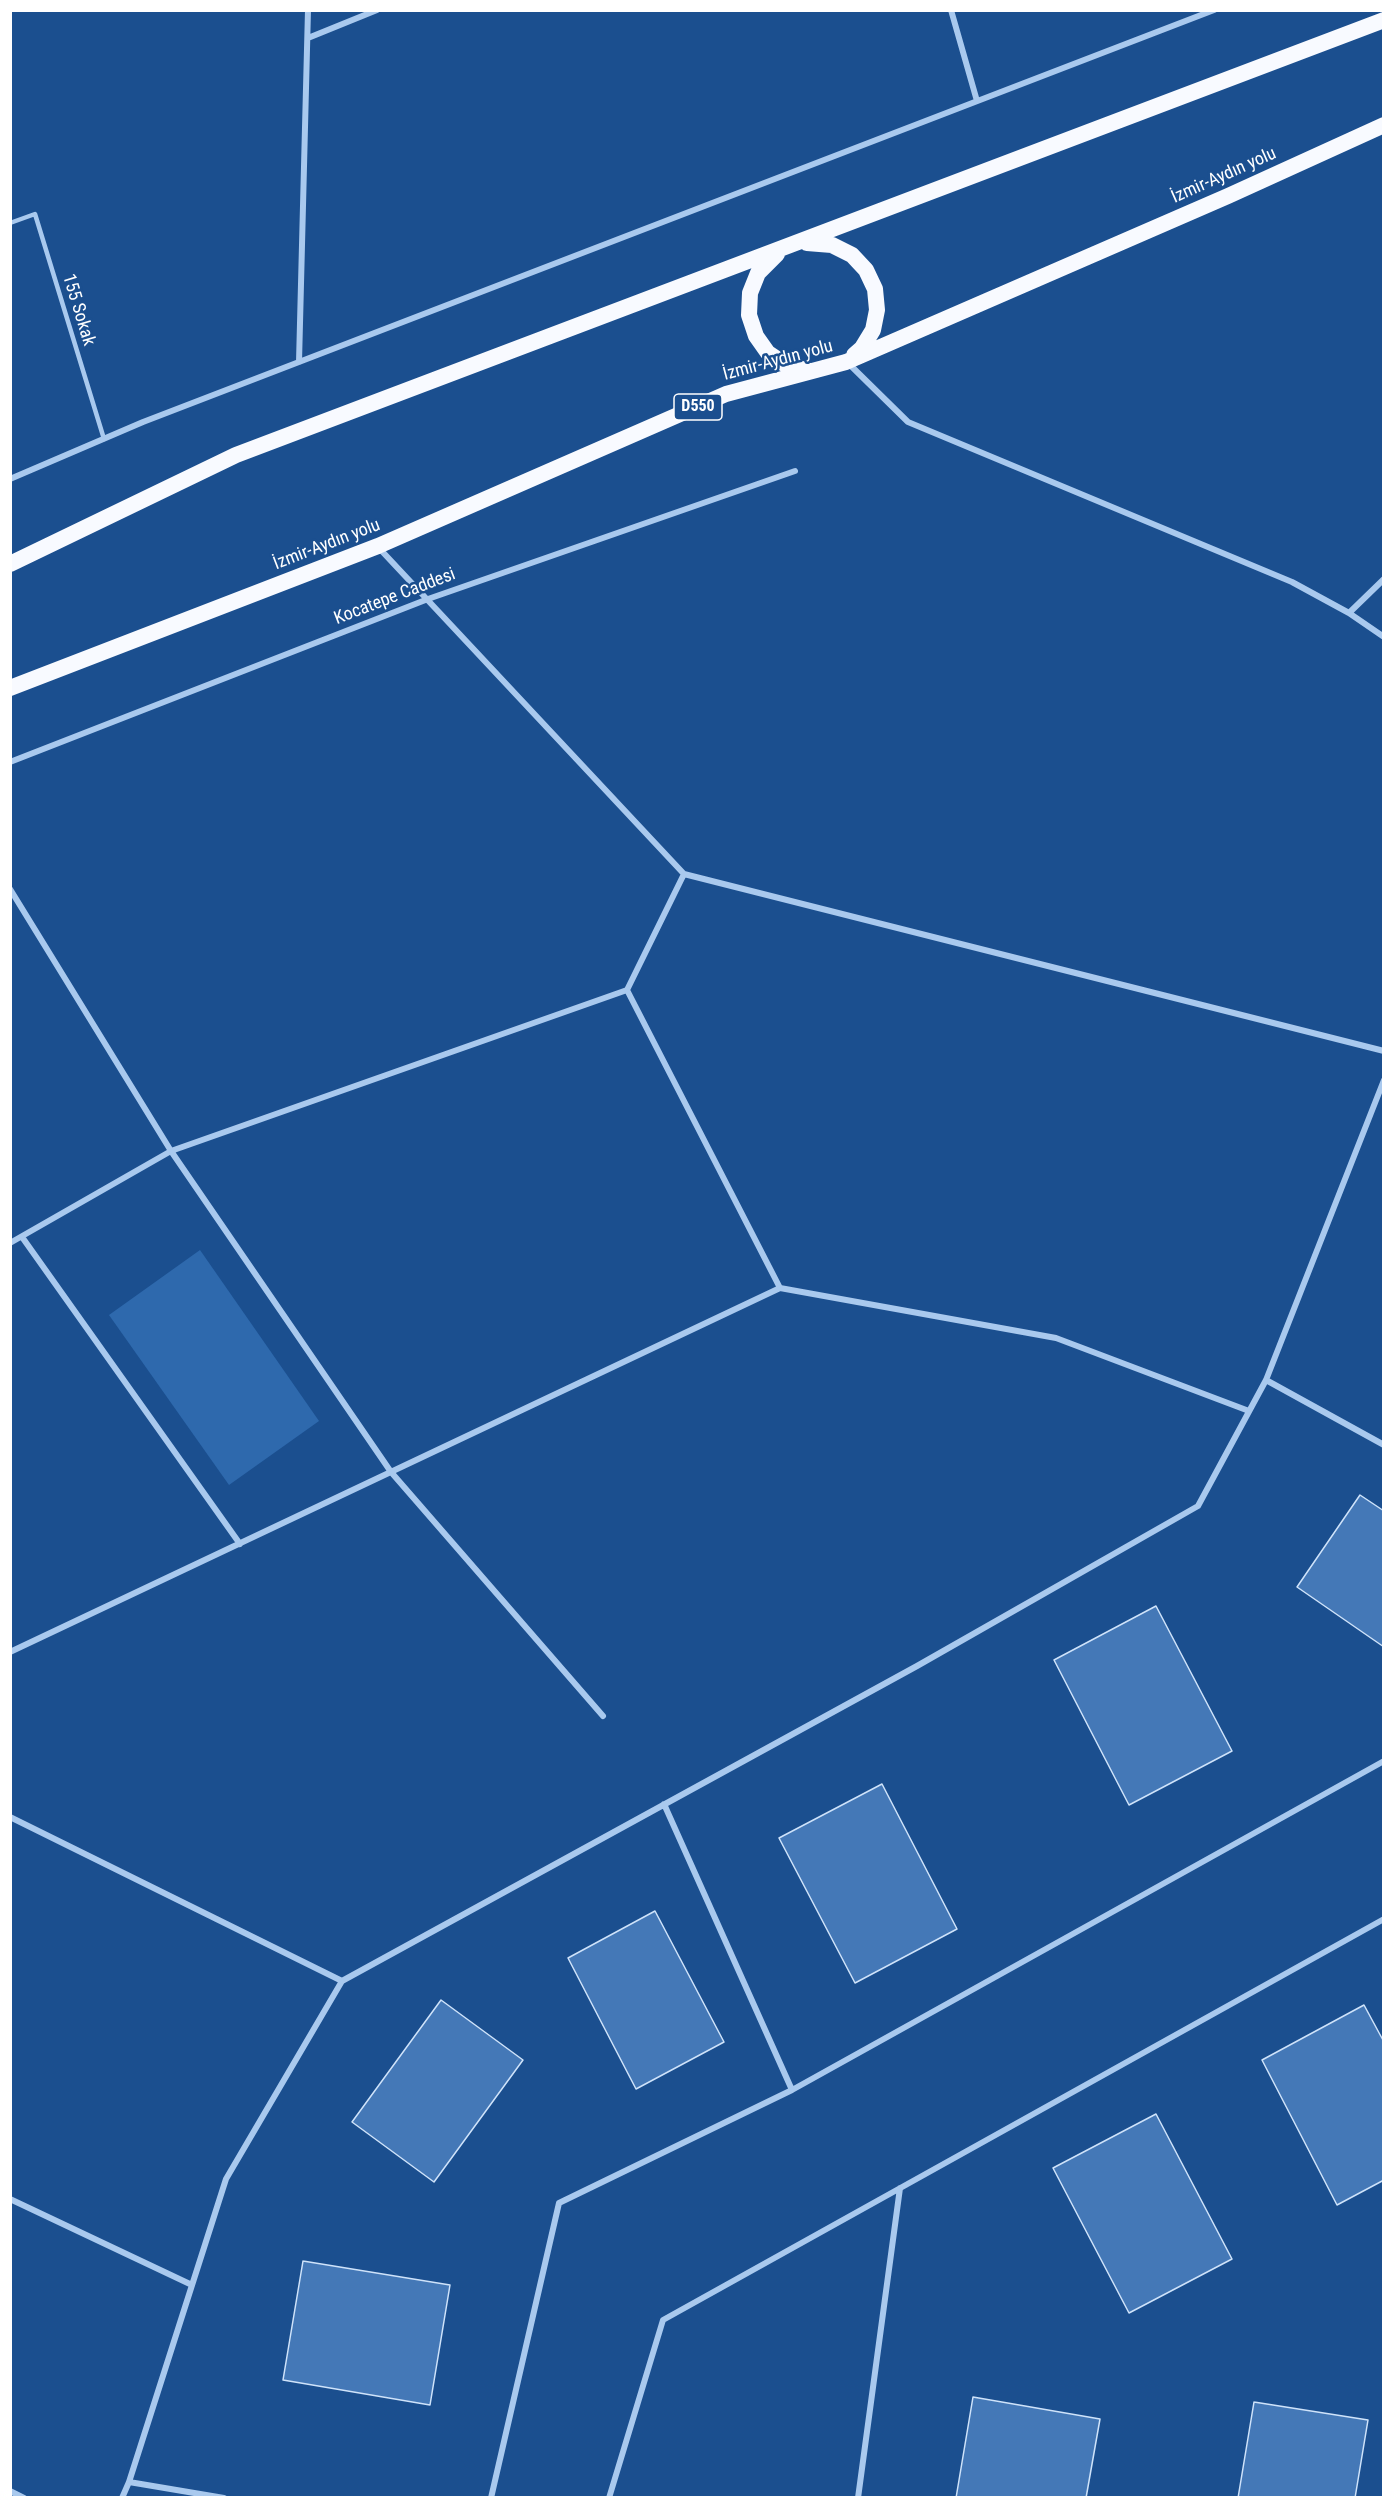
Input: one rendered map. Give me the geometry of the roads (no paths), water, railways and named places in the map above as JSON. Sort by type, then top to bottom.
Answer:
[{"type":"highway","points":[[10,564],[236,455],[1383,20]]},
{"type":"highway","name":"İzmir-Aydın yolu","points":[[10,688],[378,546],[726,394],[846,362],[1228,196],[1383,125]]},
{"type":"highway","points":[[820,370],[806,371],[786,365],[768,353],[756,336],[749,315],[750,294],[758,273],[772,257],[791,246],[812,242],[832,245],[852,255],[866,270],[875,289],[877,310],[873,330],[862,348],[846,362]]},
{"type":"street","points":[[299,362],[308,10]]},
{"type":"street","points":[[308,38],[377,10]]},
{"type":"street","points":[[951,10],[977,101]]},
{"type":"street","points":[[10,479],[104,439],[299,362],[1214,10]]},
{"type":"street","points":[[846,362],[908,422],[1292,582],[1348,612],[1383,637]]},
{"type":"street","name":"Kocatepe Caddesi","points":[[10,762],[428,599],[795,471]]},
{"type":"street","points":[[378,546],[684,874],[1383,1051]]},
{"type":"street","points":[[1348,612],[1383,579]]},
{"type":"street","points":[[10,1244],[171,1151],[627,990],[684,874]]},
{"type":"street","points":[[10,890],[171,1151],[391,1472],[603,1716]]},
{"type":"street","points":[[627,990],[780,1288]]},
{"type":"street","points":[[122,2498],[226,2179],[342,1981],[917,1666],[1198,1506],[1266,1380],[1383,1080]]},
{"type":"street","points":[[21,1237],[240,1544]]},
{"type":"street","points":[[10,1652],[780,1288],[1056,1338],[1249,1411]]},
{"type":"street","points":[[1266,1380],[1383,1445]]},
{"type":"street","points":[[491,2498],[559,2203],[792,2090],[1383,1761]]},
{"type":"street","points":[[664,1804],[792,2090]]},
{"type":"street","points":[[10,1817],[342,1981]]},
{"type":"street","points":[[609,2498],[663,2320],[1383,1919]]},
{"type":"street","points":[[858,2498],[900,2188]]},
{"type":"street","points":[[10,2199],[192,2284]]},
{"type":"street","points":[[129,2482],[224,2498]]},
{"type":"street","points":[[10,2491],[24,2498]]},
{"type":"lane","name":"155 Sokak","points":[[10,223],[35,214],[104,439]]}]
